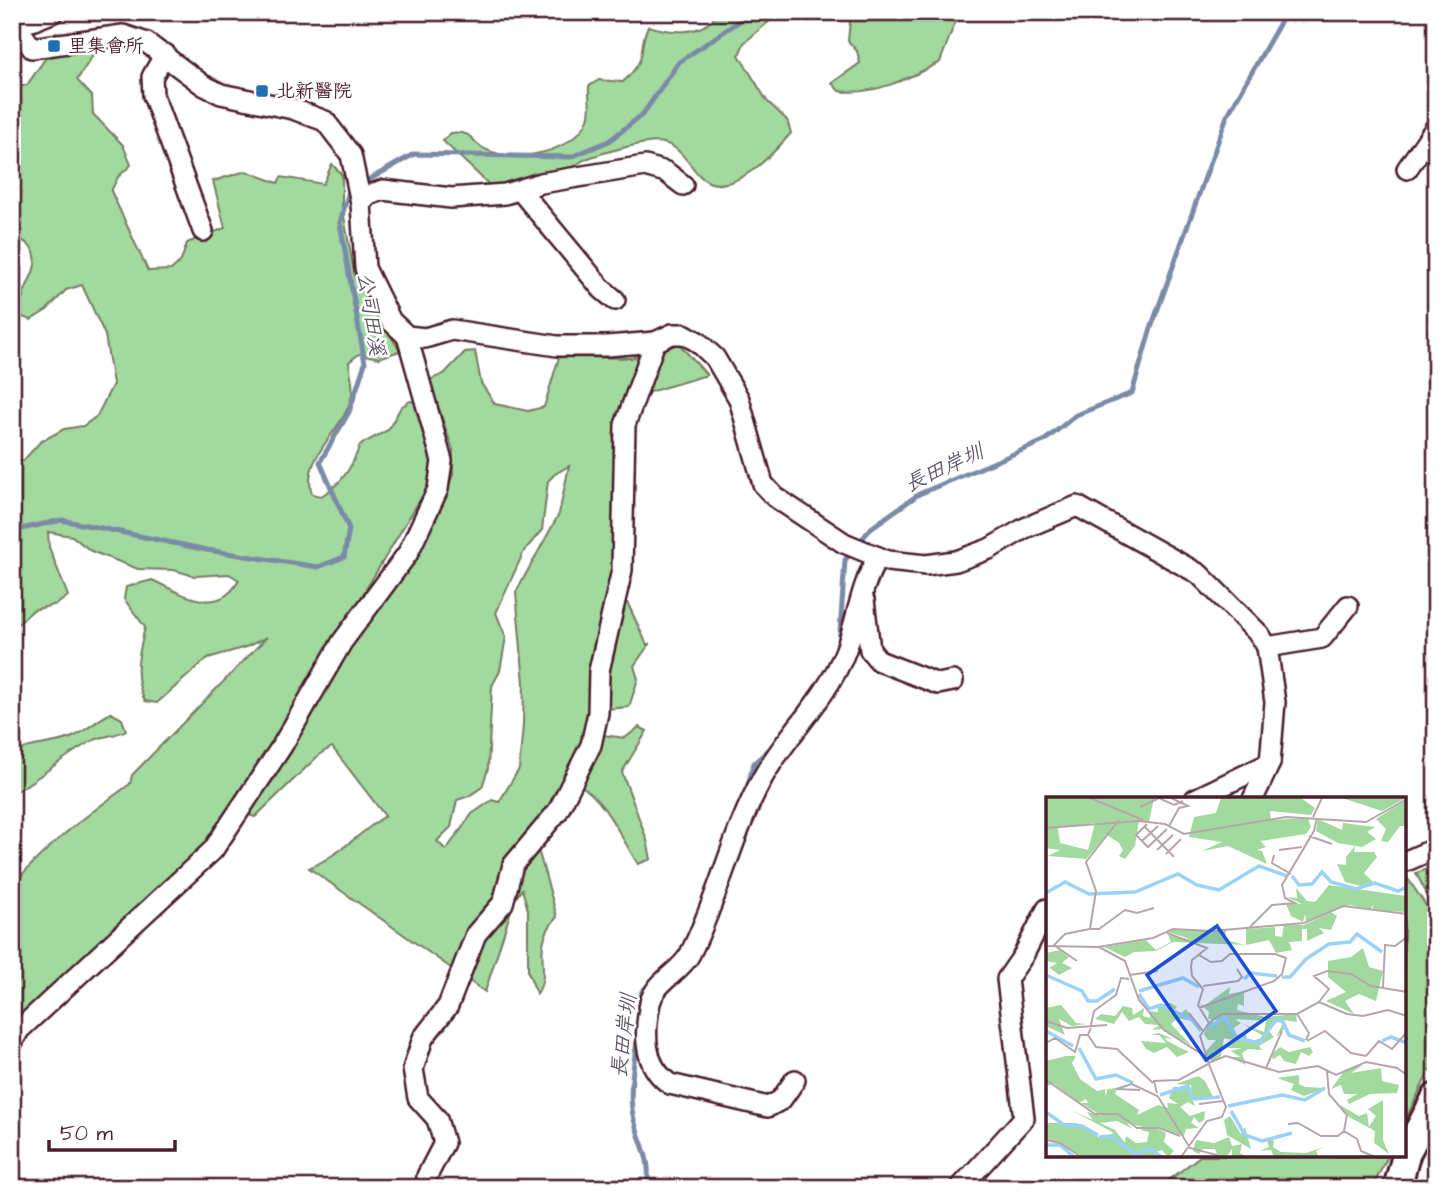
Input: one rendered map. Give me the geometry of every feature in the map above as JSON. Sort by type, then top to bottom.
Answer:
[{"type":"street","points":[[12,18],[32,21],[54,12]]},
{"type":"street","points":[[12,18],[32,48],[123,35],[147,43],[203,85],[221,94],[293,109],[326,121],[351,155],[361,201],[365,268],[391,321],[407,336],[442,461],[438,489],[408,553],[342,642],[282,746],[213,850],[19,1030],[12,1043]]},
{"type":"street","points":[[165,54],[152,77],[153,95],[203,231]]},
{"type":"street","points":[[1407,169],[1436,127]]},
{"type":"street","points":[[361,201],[383,190],[451,198],[505,194],[541,183],[645,166],[666,172],[682,185]]},
{"type":"street","points":[[520,190],[602,289],[615,300]]},
{"type":"street","points":[[407,336],[425,338],[452,330],[557,346],[655,342],[672,334],[684,334],[698,342],[715,358],[739,399],[763,484],[775,497],[844,543],[888,561],[926,565],[956,561],[989,549],[1025,528],[1077,506],[1199,574],[1260,635],[1267,648],[1275,702],[1270,763],[1254,797]]},
{"type":"street","points":[[426,1188],[427,1176],[444,1143],[437,1119],[418,1098],[413,1069],[423,1038],[448,1006],[476,934],[503,903],[513,865],[558,811],[591,745],[597,713],[599,671],[622,570],[625,425],[655,342]]},
{"type":"street","points":[[795,1080],[781,1100],[768,1107],[670,1084],[659,1077],[648,1059],[650,1004],[654,991],[689,957],[763,776],[813,709],[845,653],[873,555]]},
{"type":"street","points":[[864,581],[870,650],[879,661],[938,684],[953,681]]},
{"type":"street","points":[[1267,648],[1322,638],[1348,606]]},
{"type":"street","points":[[1199,797],[1270,763]]},
{"type":"street","points":[[1406,861],[1436,848]]},
{"type":"street","points":[[960,1188],[1024,1118],[1007,979],[1023,956],[1046,911]]},
{"type":"street","points":[[1406,1156],[1436,1097]]},
{"type":"street","points":[[1397,1188],[1405,1158]]},
{"type":"green space","points":[[717,12],[780,12],[744,43],[739,55],[767,101],[787,120],[791,133],[761,163],[735,180],[722,184],[709,182],[672,146],[657,142],[647,143],[584,160],[533,201],[498,193],[443,141],[450,133],[464,133],[487,150],[514,156],[558,147],[571,140],[588,119],[589,86],[599,80],[623,82],[632,73],[640,60],[648,26],[687,31],[704,26]]},
{"type":"green space","points":[[851,12],[959,12],[940,62],[904,80],[852,92],[839,91],[832,83],[860,63],[857,51],[848,41]]},
{"type":"green space","points":[[100,44],[77,80],[92,96],[93,114],[123,145],[131,165],[118,177],[111,191],[148,271],[171,270],[181,261],[187,243],[225,228],[213,181],[246,171],[278,183],[281,177],[323,184],[332,164],[342,175],[342,205],[355,278],[400,351],[379,358],[359,354],[349,362],[352,395],[348,408],[312,468],[312,494],[321,496],[335,486],[350,468],[360,445],[388,430],[401,407],[410,401],[420,403],[436,473],[219,833],[12,1031],[12,886],[53,844],[130,784],[132,775],[267,637],[246,647],[208,658],[157,703],[145,701],[138,673],[145,627],[124,599],[126,587],[152,580],[198,600],[210,601],[230,592],[239,580],[229,574],[194,576],[174,570],[138,569],[91,551],[72,536],[48,532],[49,547],[68,596],[57,604],[33,610],[12,630],[12,459],[23,461],[40,442],[64,429],[83,426],[97,416],[113,384],[105,335],[82,285],[66,290],[47,310],[31,320],[22,317],[21,305],[35,262],[34,253],[27,244],[12,235],[12,88],[27,85],[47,56]]},
{"type":"green space","points":[[679,344],[707,375],[642,394],[634,415],[623,593],[647,645],[650,643],[634,666],[638,679],[629,707],[607,709],[603,735],[625,738],[639,727],[647,731],[622,772],[647,840],[651,859],[638,864],[604,809],[578,784],[538,849],[557,917],[544,938],[543,975],[537,994],[528,972],[528,910],[522,889],[514,901],[485,992],[309,868],[339,851],[385,816],[332,747],[320,754],[255,817],[246,814],[275,778],[335,667],[422,538],[453,475],[453,450],[429,380],[444,374],[465,352],[475,351],[481,383],[495,404],[528,411],[544,407],[559,357],[631,358]],"holes":[[[569,466],[559,514],[516,592],[524,683],[519,769],[499,802],[492,800],[472,814],[446,850],[437,841],[451,827],[457,800],[482,787],[488,769],[492,686],[500,671],[506,637],[496,613],[524,551],[542,530],[548,481]]]},
{"type":"green space","points":[[111,713],[122,719],[126,730],[90,742],[12,794],[12,754],[77,735]]},
{"type":"green space","points":[[1436,866],[1436,907],[1434,908],[1416,873]]},
{"type":"green space","points":[[1406,876],[1436,920],[1436,1058],[1406,1118]]},
{"type":"green space","points":[[1197,1158],[1387,1158],[1372,1188],[1245,1188],[1235,1178],[1215,1188],[1159,1188]]},
{"type":"waterway","name":"公司田溪","points":[[12,531],[62,520],[207,550],[318,567],[344,557],[349,529],[320,462],[349,412],[365,363],[340,223],[349,191],[414,154],[571,157],[609,141],[643,114],[679,62],[753,12]]},
{"type":"waterway","name":"長田岸圳","points":[[859,543],[871,528],[919,494],[1044,441],[1076,415],[1132,393],[1151,328],[1227,116],[1286,12]]},
{"type":"waterway","name":"長田岸圳","points":[[839,647],[845,560],[853,551]]},
{"type":"waterway","name":"長田岸圳","points":[[746,792],[754,763],[774,745]]},
{"type":"waterway","name":"長田岸圳","points":[[640,1006],[642,991],[652,982]]},
{"type":"waterway","name":"長田岸圳","points":[[638,1033],[631,1100],[648,1167],[646,1188]]},
{"type":"place","name":"里集會所","points":[[54,46]]},
{"type":"place","name":"北新醫院","points":[[262,91]]}]
